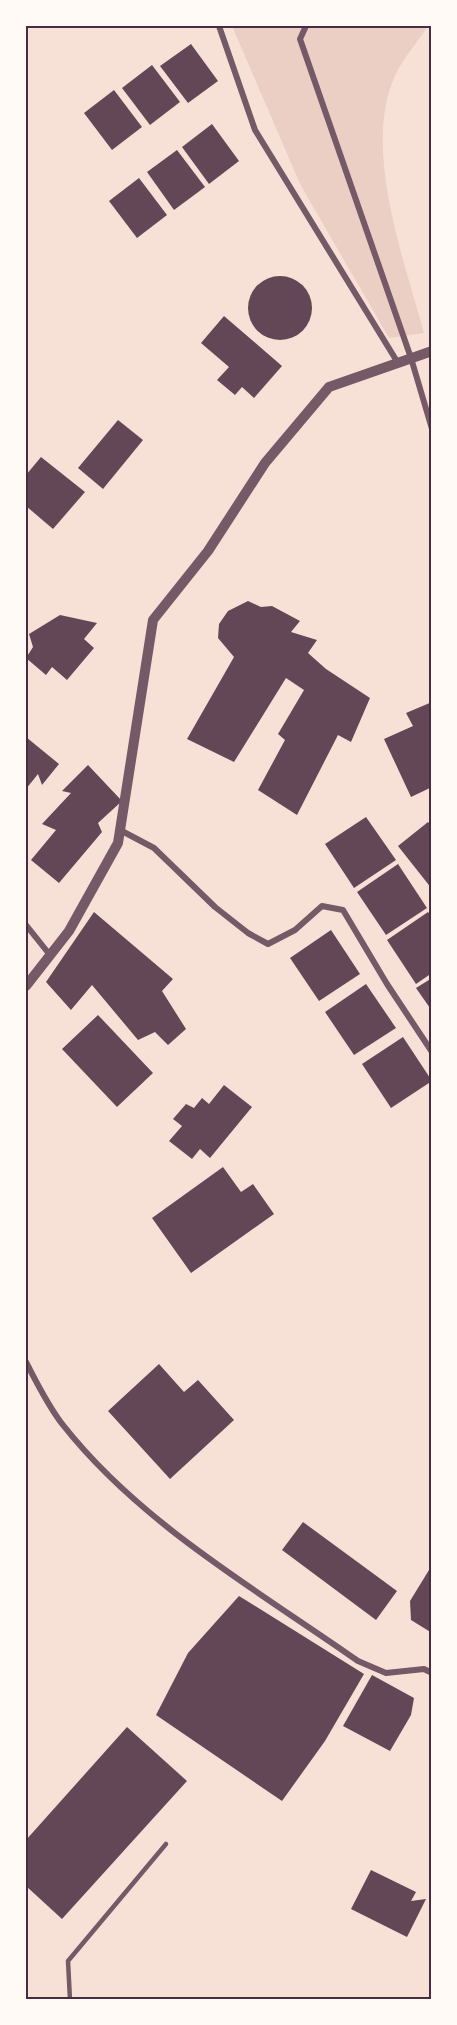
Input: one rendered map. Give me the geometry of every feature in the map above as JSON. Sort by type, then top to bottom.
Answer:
[{"type":"street","points":[[219,26],[255,130],[398,363]]},
{"type":"street","points":[[306,26],[300,39],[411,358],[432,429]]},
{"type":"street","points":[[26,986],[69,931],[118,843],[153,620],[208,550],[265,463],[329,387],[432,351]]},
{"type":"street","points":[[120,830],[153,848],[215,907],[248,933],[268,944],[295,930],[322,906],[343,910],[392,993],[432,1052]]},
{"type":"street","points":[[26,925],[50,955]]},
{"type":"street","points":[[26,1362],[62,1424],[112,1479],[146,1512],[358,1661],[386,1673],[424,1669],[432,1674]]},
{"type":"lane","points":[[70,2000],[68,1961],[166,1844]]},
{"type":"shaded area","points":[[232,26],[428,26],[395,76],[386,105],[383,136],[384,169],[397,238],[424,333],[389,338],[300,184]]},
{"type":"building","points":[[191,44],[218,81],[188,103],[160,66]]},
{"type":"building","points":[[152,65],[180,102],[150,125],[122,88]]},
{"type":"building","points":[[114,90],[142,127],[112,150],[84,113]]},
{"type":"building","points":[[212,124],[239,161],[209,184],[182,147]]},
{"type":"building","points":[[177,150],[205,187],[174,210],[147,172]]},
{"type":"building","points":[[139,178],[167,215],[137,238],[109,201]]},
{"type":"building","points":[[280,276],[292,278],[303,285],[310,296],[312,308],[310,320],[303,331],[292,338],[280,340],[268,338],[257,331],[250,320],[248,308],[250,296],[257,285],[268,278]]},
{"type":"building","points":[[224,316],[282,366],[254,398],[242,387],[235,395],[217,380],[229,367],[201,343]]},
{"type":"building","points":[[118,420],[143,440],[103,489],[78,468]]},
{"type":"building","points":[[41,457],[85,492],[53,529],[26,506],[26,475]]},
{"type":"building","points":[[248,601],[261,607],[272,606],[300,621],[291,632],[317,640],[308,653],[326,669],[370,698],[351,742],[338,735],[297,815],[258,790],[285,740],[278,734],[304,690],[286,678],[234,762],[187,739],[234,657],[218,638],[219,624],[228,611]]},
{"type":"building","points":[[60,615],[97,623],[84,639],[94,648],[67,680],[52,667],[46,675],[26,658],[33,647],[29,634]]},
{"type":"building","points":[[432,702],[432,787],[411,797],[384,739],[413,726],[406,713]]},
{"type":"building","points":[[26,737],[59,764],[42,785],[38,774],[26,789]]},
{"type":"building","points":[[88,765],[122,801],[98,823],[102,832],[59,883],[31,860],[56,830],[42,824],[71,793],[62,791]]},
{"type":"building","points":[[366,817],[396,860],[354,888],[325,844]]},
{"type":"building","points":[[428,822],[432,826],[432,889],[398,846]]},
{"type":"building","points":[[398,864],[427,908],[386,935],[357,892]]},
{"type":"building","points":[[94,912],[173,979],[162,991],[186,1029],[168,1045],[155,1032],[138,1040],[92,985],[71,1010],[46,982]]},
{"type":"building","points":[[428,912],[432,917],[432,973],[416,984],[387,940]]},
{"type":"building","points":[[331,930],[360,974],[319,1001],[290,958]]},
{"type":"building","points":[[432,978],[432,1011],[416,988]]},
{"type":"building","points":[[366,984],[396,1028],[354,1055],[325,1012]]},
{"type":"building","points":[[98,1015],[153,1073],[117,1107],[62,1049]]},
{"type":"building","points":[[403,1037],[432,1081],[391,1108],[362,1064]]},
{"type":"building","points":[[224,1085],[252,1107],[210,1158],[200,1149],[192,1159],[169,1141],[182,1126],[173,1119],[186,1104],[194,1108],[202,1098],[209,1104]]},
{"type":"building","points":[[223,1167],[241,1192],[253,1184],[274,1214],[191,1273],[152,1218]]},
{"type":"building","points":[[159,1364],[184,1392],[198,1380],[234,1420],[170,1479],[108,1411]]},
{"type":"building","points":[[303,1522],[397,1591],[376,1620],[282,1550]]},
{"type":"building","points":[[429,1570],[432,1572],[432,1633],[411,1620],[410,1601]]},
{"type":"building","points":[[239,1596],[364,1674],[325,1741],[282,1801],[156,1715],[188,1653]]},
{"type":"building","points":[[372,1675],[414,1698],[411,1715],[390,1751],[343,1726]]},
{"type":"building","points":[[127,1727],[187,1781],[62,1919],[26,1886],[26,1840]]},
{"type":"building","points":[[371,1870],[416,1892],[411,1901],[426,1899],[407,1937],[351,1909]]}]
